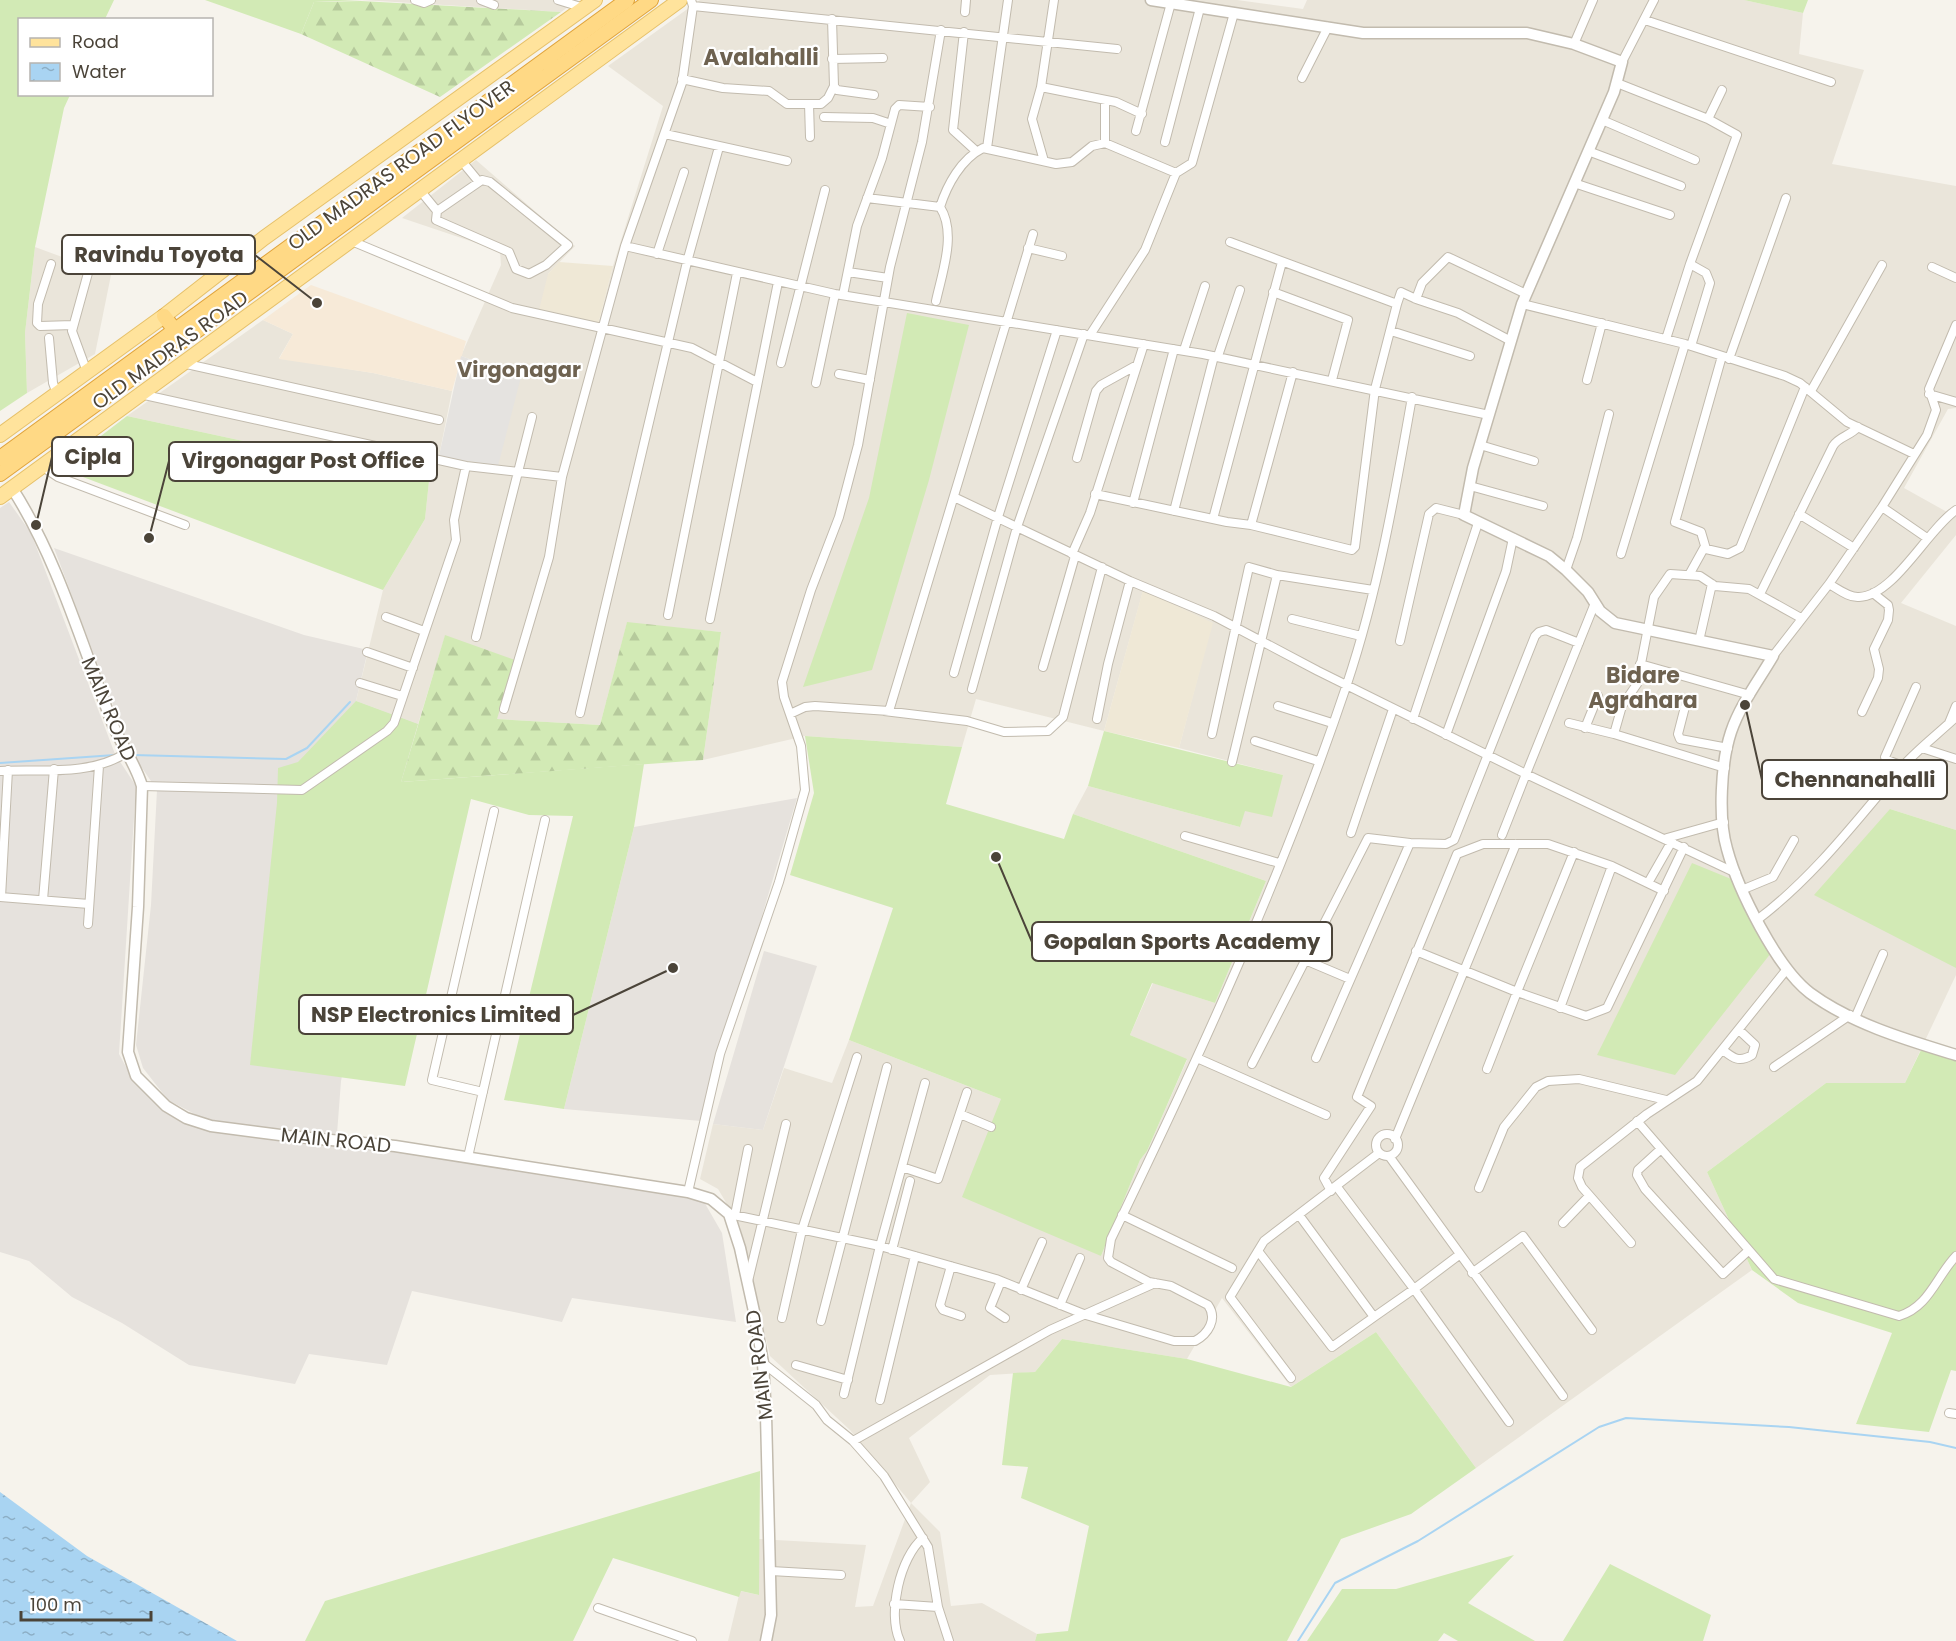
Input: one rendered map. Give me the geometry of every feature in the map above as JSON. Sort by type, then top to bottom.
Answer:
[{"type":"highway","name":"OLD MADRAS ROAD FLYOVER","points":[[336,221],[627,0]]},
{"type":"highway","name":"OLD MADRAS ROAD FLYOVER","points":[[174,329],[336,221],[651,0]]},
{"type":"highway","name":"OLD MADRAS ROAD","points":[[0,474],[336,221]]},
{"type":"highway","points":[[164,316],[174,329]]},
{"type":"highway","name":"OLD MADRAS ROAD","points":[[0,458],[174,329]]},
{"type":"main road","points":[[0,497],[680,0]]},
{"type":"main road","points":[[0,435],[164,316],[264,238],[589,4]]},
{"type":"street","points":[[415,0],[424,3],[431,0]]},
{"type":"street","points":[[482,0],[494,5]]},
{"type":"street","points":[[558,0],[589,4]]},
{"type":"street","points":[[965,12],[966,0]]},
{"type":"street","points":[[987,148],[1008,0]]},
{"type":"street","points":[[1044,161],[1032,119],[1041,87],[1054,0]]},
{"type":"street","points":[[1151,0],[1386,34],[1527,33],[1574,44],[1622,62]]},
{"type":"street","points":[[1574,44],[1593,0]]},
{"type":"street","points":[[1464,514],[1480,445],[1524,299],[1602,120],[1617,83],[1622,62],[1654,0]]},
{"type":"street","points":[[504,709],[549,557],[562,477],[625,246],[682,79],[692,3],[1117,49]]},
{"type":"street","points":[[1136,131],[1171,3]]},
{"type":"street","points":[[1165,142],[1200,8]]},
{"type":"street","points":[[972,689],[1017,527],[1087,334],[1145,250],[1176,173],[1192,163],[1234,13]]},
{"type":"street","points":[[682,79],[723,88],[770,91],[787,104],[825,102],[834,86],[832,19]]},
{"type":"street","points":[[1645,20],[1831,82]]},
{"type":"street","points":[[1302,78],[1328,27]]},
{"type":"street","points":[[688,1192],[720,1054],[763,930],[803,801],[804,768],[790,714],[783,697],[782,682],[811,590],[839,517],[858,445],[888,278],[930,107],[941,30]]},
{"type":"street","points":[[964,32],[953,130],[976,151]]},
{"type":"street","points":[[832,59],[883,58]]},
{"type":"street","points":[[1617,83],[1708,119],[1736,133],[1737,139],[1690,264],[1666,339]]},
{"type":"street","points":[[834,86],[837,90],[874,95]]},
{"type":"street","points":[[1041,87],[1129,106],[1142,114]]},
{"type":"street","points":[[1708,119],[1722,90]]},
{"type":"street","points":[[1105,100],[1105,143]]},
{"type":"street","points":[[809,104],[810,136]]},
{"type":"street","points":[[816,383],[839,294],[848,272],[857,226],[882,158],[891,124],[899,105],[930,107]]},
{"type":"street","points":[[824,117],[873,118],[891,124]]},
{"type":"street","points":[[1602,120],[1695,160]]},
{"type":"street","points":[[665,134],[787,161]]},
{"type":"street","points":[[936,301],[948,238],[946,221],[940,207],[955,174],[976,151],[987,148],[1056,164],[1072,162],[1092,146],[1105,143],[1176,173]]},
{"type":"street","points":[[580,713],[687,262],[719,147]]},
{"type":"street","points":[[1588,151],[1681,186]]},
{"type":"street","points":[[460,159],[479,182]]},
{"type":"street","points":[[657,254],[684,172]]},
{"type":"street","points":[[479,182],[490,182],[568,245],[546,266],[529,274],[516,269],[509,252],[439,223],[435,216],[437,211],[479,182]]},
{"type":"street","points":[[1574,183],[1670,215]]},
{"type":"street","points":[[419,189],[437,211]]},
{"type":"street","points":[[781,363],[825,190]]},
{"type":"street","points":[[867,198],[940,207]]},
{"type":"street","points":[[1689,574],[1704,548],[1701,532],[1675,522],[1725,357],[1786,198]]},
{"type":"street","points":[[884,711],[889,711],[956,498],[978,413],[1033,234]]},
{"type":"street","points":[[349,240],[512,308],[602,330],[692,348],[718,359],[757,382]]},
{"type":"street","points":[[1230,242],[1397,304]]},
{"type":"street","points":[[625,246],[802,287],[1184,350],[1489,415]]},
{"type":"street","points":[[1028,248],[1062,256]]},
{"type":"street","points":[[1416,299],[1422,283],[1448,257],[1524,299],[1602,323],[1688,345],[1785,376],[1808,389],[1837,416],[1914,454]]},
{"type":"street","points":[[1214,519],[1257,364],[1282,262]]},
{"type":"street","points":[[51,264],[38,304],[37,323],[40,326],[73,325]]},
{"type":"street","points":[[1621,554],[1710,283],[1706,273],[1690,264]]},
{"type":"street","points":[[1704,548],[1728,554],[1740,548],[1808,389],[1882,265]]},
{"type":"street","points":[[1932,267],[1956,278]]},
{"type":"street","points":[[848,272],[888,278]]},
{"type":"street","points":[[87,372],[73,337],[73,325],[88,273]]},
{"type":"street","points":[[668,615],[736,273]]},
{"type":"street","points":[[710,619],[778,282]]},
{"type":"street","points":[[1184,350],[1205,286]]},
{"type":"street","points":[[1174,511],[1216,356],[1240,290]]},
{"type":"street","points":[[1273,292],[1348,320],[1332,380]]},
{"type":"street","points":[[1095,494],[1251,525],[1352,550],[1355,547],[1375,389],[1401,292],[1458,313],[1511,342]]},
{"type":"street","points":[[1587,380],[1602,323]]},
{"type":"street","points":[[1956,325],[1952,346],[1930,385],[1929,394],[1935,406],[1935,416],[1882,507],[1829,584],[1773,656],[1732,731],[1725,768],[1724,822],[1727,850],[1743,889],[1757,920],[1787,969],[1813,995],[1852,1016],[1956,1055]]},
{"type":"street","points":[[954,673],[998,518],[1057,330]]},
{"type":"street","points":[[1391,331],[1470,356]]},
{"type":"street","points":[[49,338],[53,383],[57,394]]},
{"type":"street","points":[[1043,667],[1074,555],[1144,344]]},
{"type":"street","points":[[1133,502],[1174,349]]},
{"type":"street","points":[[181,363],[439,420]]},
{"type":"street","points":[[1077,458],[1096,391],[1101,385],[1137,365]]},
{"type":"street","points":[[1251,525],[1293,372]]},
{"type":"street","points":[[839,374],[870,380]]},
{"type":"street","points":[[140,394],[466,466],[562,477]]},
{"type":"street","points":[[1929,394],[1956,402]]},
{"type":"street","points":[[748,1149],[732,1214],[880,1246],[951,1266],[1001,1281],[1086,1315],[1174,1341],[1188,1343],[1201,1338],[1211,1324],[1212,1315],[1208,1305],[1171,1286],[1156,1283],[1130,1272],[1108,1258],[1111,1239],[1197,1058],[1279,863],[1347,684],[1389,527],[1412,397]]},
{"type":"street","points":[[1566,570],[1577,538],[1609,414]]},
{"type":"street","points":[[476,637],[520,472],[532,417]]},
{"type":"street","points":[[1760,594],[1836,441],[1849,437],[1858,427]]},
{"type":"street","points":[[1480,445],[1534,461]]},
{"type":"street","points":[[142,786],[302,790],[387,731],[394,723],[456,540],[454,520],[466,466]]},
{"type":"street","points":[[44,467],[57,477],[185,525]]},
{"type":"street","points":[[1470,486],[1543,506]]},
{"type":"street","name":"MAIN ROAD","points":[[12,489],[36,525],[118,740],[142,786],[138,907],[128,1052],[136,1076],[166,1106],[186,1118],[211,1126],[395,1146],[688,1192],[711,1199],[732,1214],[748,1282],[763,1364],[771,1571],[771,1615],[766,1641]]},
{"type":"street","points":[[956,498],[1130,581],[1235,627],[1413,719],[1737,873]]},
{"type":"street","points":[[1882,507],[1927,538]]},
{"type":"street","points":[[1400,641],[1430,514],[1436,508],[1464,514],[1478,523],[1549,556],[1566,570],[1615,623],[1773,656]]},
{"type":"street","points":[[1829,584],[1858,597],[1873,593],[1888,584],[1940,522],[1956,510]]},
{"type":"street","points":[[1799,514],[1854,548]]},
{"type":"street","points":[[1413,719],[1478,523]]},
{"type":"street","points":[[1446,735],[1506,571],[1513,538]]},
{"type":"street","points":[[790,714],[805,707],[815,706],[884,711],[967,721],[995,731],[1048,731],[1063,717],[1102,567]]},
{"type":"street","points":[[1212,734],[1249,567],[1277,575],[1373,590]]},
{"type":"street","points":[[1614,734],[1622,706],[1637,684],[1654,597],[1670,574],[1700,576],[1712,584],[1749,589],[1802,618]]},
{"type":"street","points":[[1232,762],[1263,643],[1277,575]]},
{"type":"street","points":[[1097,719],[1108,664],[1130,581]]},
{"type":"street","points":[[1699,641],[1712,584]]},
{"type":"street","points":[[1862,712],[1878,678],[1879,669],[1874,649],[1888,620],[1889,610],[1888,605],[1873,593]]},
{"type":"street","points":[[1502,836],[1595,603]]},
{"type":"street","points":[[386,617],[424,631]]},
{"type":"street","points":[[1292,619],[1361,636]]},
{"type":"street","points":[[1252,1064],[1368,838],[1446,844],[1454,840],[1539,632],[1546,630],[1579,643]]},
{"type":"street","points":[[367,652],[413,668]]},
{"type":"street","points":[[1640,664],[1750,695]]},
{"type":"street","points":[[360,683],[402,696]]},
{"type":"street","points":[[1903,766],[1885,757],[1916,687]]},
{"type":"street","points":[[1585,728],[1598,696]]},
{"type":"street","points":[[1687,699],[1678,734],[1680,740],[1728,748]]},
{"type":"street","points":[[1278,706],[1332,723]]},
{"type":"street","points":[[1757,920],[1788,897],[1859,822],[1903,766],[1952,721],[1956,706]]},
{"type":"street","points":[[1351,832],[1393,709]]},
{"type":"street","points":[[1569,723],[1614,734],[1725,768]]},
{"type":"street","points":[[1254,741],[1318,761]]},
{"type":"street","points":[[1922,748],[1956,759]]},
{"type":"street","points":[[89,904],[1,897],[4,771],[99,766],[110,763],[126,753]]},
{"type":"street","points":[[88,924],[99,766]]},
{"type":"street","points":[[43,900],[54,769]]},
{"type":"street","points":[[483,1092],[432,1080],[494,811]]},
{"type":"street","points":[[468,1157],[545,820]]},
{"type":"street","points":[[1648,883],[1669,839],[1724,822]]},
{"type":"street","points":[[1185,836],[1279,863]]},
{"type":"street","points":[[1743,889],[1773,877],[1794,840]]},
{"type":"street","points":[[1316,1058],[1410,843]]},
{"type":"street","points":[[1389,1156],[1397,1149],[1395,1139],[1516,844]]},
{"type":"street","points":[[1509,1422],[1414,1289],[1324,1178],[1371,1106],[1357,1097],[1457,854],[1475,846],[1548,844],[1612,866],[1664,891]]},
{"type":"street","points":[[1416,951],[1517,992],[1586,1016],[1607,1008],[1684,847]]},
{"type":"street","points":[[1487,1069],[1574,852]]},
{"type":"street","points":[[1560,1008],[1612,866]]},
{"type":"street","points":[[1774,1067],[1852,1016],[1883,954]]},
{"type":"street","points":[[1305,960],[1350,979]]},
{"type":"street","points":[[1631,1243],[1589,1196],[1578,1178],[1580,1167],[1637,1121],[1697,1081],[1787,969]]},
{"type":"street","points":[[1723,1050],[1737,1060],[1752,1055],[1755,1045],[1739,1030]]},
{"type":"street","points":[[782,1318],[802,1230],[857,1057]]},
{"type":"street","points":[[1197,1058],[1326,1115]]},
{"type":"street","points":[[821,1321],[887,1067]]},
{"type":"street","points":[[1479,1188],[1504,1127],[1536,1087],[1548,1081],[1579,1079],[1666,1100]]},
{"type":"street","points":[[844,1394],[880,1246],[925,1083]]},
{"type":"street","points":[[902,1167],[938,1179],[967,1092]]},
{"type":"street","points":[[960,1114],[991,1126]]},
{"type":"street","points":[[1637,1121],[1774,1279],[1892,1316],[1914,1310],[1923,1302],[1956,1256]]},
{"type":"street","points":[[748,1282],[786,1124]]},
{"type":"street","points":[[1379,1153],[1376,1143],[1380,1137],[1390,1135],[1395,1139]]},
{"type":"street","points":[[1661,1149],[1638,1170],[1637,1175],[1645,1189],[1723,1274],[1748,1251]]},
{"type":"street","points":[[1291,1378],[1230,1297],[1264,1241],[1379,1153]]},
{"type":"street","points":[[1379,1153],[1389,1156],[1563,1396]]},
{"type":"street","points":[[892,1250],[910,1181]]},
{"type":"street","points":[[1563,1223],[1589,1196]]},
{"type":"street","points":[[1122,1215],[1233,1268]]},
{"type":"street","points":[[1299,1215],[1374,1317]]},
{"type":"street","points":[[1472,1273],[1523,1236],[1592,1330]]},
{"type":"street","points":[[1021,1290],[1042,1242]]},
{"type":"street","points":[[1258,1251],[1332,1347],[1459,1255]]},
{"type":"street","points":[[880,1400],[915,1256]]},
{"type":"street","points":[[1060,1305],[1080,1258]]},
{"type":"street","points":[[951,1266],[940,1305],[943,1310],[961,1316]]},
{"type":"street","points":[[1001,1281],[990,1308],[1005,1318]]},
{"type":"street","points":[[853,1441],[1050,1330],[1156,1283]]},
{"type":"street","points":[[763,1364],[805,1395],[827,1420],[853,1441],[884,1476],[923,1538],[933,1566],[938,1608],[949,1641]]},
{"type":"street","points":[[796,1365],[848,1380]]},
{"type":"street","points":[[900,1641],[895,1627],[894,1604],[912,1550],[923,1538]]},
{"type":"street","points":[[771,1571],[841,1575]]},
{"type":"street","points":[[894,1604],[938,1608]]},
{"type":"street","points":[[598,1608],[692,1641]]},
{"type":"shaded area","points":[[362,0],[578,0],[561,12]]},
{"type":"shaded area","points":[[700,0],[1237,0],[1303,9],[1307,0],[1744,0],[1803,13],[1799,54],[1864,70],[1832,164],[1956,186],[1956,408],[1948,409],[1904,488],[1956,517],[1956,535],[1901,603],[1956,626],[1956,830],[1890,809],[1956,968],[1956,975],[1905,1083],[1826,1083],[1707,1172],[1752,1270],[1476,1468],[1376,1332],[1291,1387],[1222,1298],[1187,1359],[1062,1339],[1035,1372],[990,1375],[909,1438],[930,1482],[911,1503],[850,1430],[770,1356],[740,1226],[718,1189],[700,1179],[713,1124],[763,1130],[784,1068],[832,1083],[849,1040],[1001,1099],[1101,1256],[1140,1160],[1147,1151],[1187,1060],[1130,1035],[1153,983],[1215,1003],[1266,881],[1073,814],[1088,786],[1240,827],[1244,811],[1283,775],[1179,748],[1212,623],[1143,591],[1104,731],[976,699],[962,747],[805,736],[703,760],[721,632],[627,623],[600,725],[496,719],[445,636],[418,724],[356,701],[383,590],[425,519],[429,481],[127,416],[263,320],[293,334],[279,358],[373,373],[452,391],[439,456],[521,377],[461,356],[501,265],[500,251],[402,218],[476,160],[575,246],[548,274],[598,325],[613,266],[663,106],[608,66]]},
{"type":"shaded area","points":[[35,247],[111,275],[95,354],[27,393],[25,333]]},
{"type":"shaded area","points":[[559,262],[613,266],[598,325],[539,310],[548,274]]},
{"type":"shaded area","points":[[311,285],[466,341],[452,391],[373,373],[279,359],[293,334],[263,320]]},
{"type":"shaded area","points":[[461,356],[521,377],[498,466],[439,456]]},
{"type":"shaded area","points":[[9,502],[31,533],[115,754],[136,786],[119,1054],[132,1078],[211,1131],[284,1141],[369,1148],[703,1200],[722,1233],[736,1322],[572,1298],[562,1322],[412,1291],[387,1365],[309,1354],[295,1384],[189,1365],[122,1323],[72,1297],[29,1261],[0,1252],[0,508]]},
{"type":"shaded area","points":[[54,548],[304,635],[368,650],[356,701],[418,724],[401,782],[341,1081],[337,1134],[210,1122],[168,1100],[143,1068],[136,1045],[151,905],[157,790],[130,750]]},
{"type":"shaded area","points":[[1143,590],[1213,623],[1179,748],[1104,731]]},
{"type":"shaded area","points":[[797,798],[701,1121],[564,1109],[634,827]]},
{"type":"shaded area","points":[[764,951],[817,966],[763,1130],[713,1124]]},
{"type":"shaded area","points":[[911,1503],[940,1532],[951,1606],[982,1603],[1037,1634],[1035,1641],[728,1641],[740,1591],[759,1595],[759,1539],[866,1545],[855,1607],[873,1606]]},
{"type":"green space","points":[[0,0],[114,0],[105,18],[18,18],[18,96],[70,96],[64,108],[35,247],[25,333],[27,393],[0,411]]},
{"type":"green space","points":[[205,0],[362,0],[314,2],[301,34]]},
{"type":"green space","points":[[1744,0],[1808,0],[1803,13]]},
{"type":"green space","points":[[361,1],[561,12],[440,97],[301,34],[314,2]]},
{"type":"green space","points":[[907,313],[969,325],[929,480],[872,670],[803,687],[869,498]]},
{"type":"green space","points":[[127,416],[429,481],[425,519],[383,590],[59,468]]},
{"type":"green space","points":[[627,622],[721,632],[703,760],[401,782],[445,635],[515,660],[497,719],[600,725]]},
{"type":"green space","points":[[356,701],[418,724],[401,782],[644,764],[634,827],[564,1109],[504,1100],[573,816],[529,815],[471,799],[405,1086],[250,1065],[277,803],[278,768],[298,762]]},
{"type":"green space","points":[[1104,731],[1283,775],[1272,817],[1245,811],[1240,827],[1088,786]]},
{"type":"green space","points":[[805,736],[962,747],[946,804],[1064,839],[1073,814],[1266,881],[1215,1003],[1152,983],[1130,1035],[1187,1059],[1147,1151],[1140,1160],[1101,1256],[962,1197],[1001,1099],[849,1040],[893,908],[790,875],[814,793]]},
{"type":"green space","points":[[1890,809],[1956,830],[1956,968],[1814,895]]},
{"type":"green space","points":[[1692,863],[1736,881],[1771,953],[1675,1075],[1597,1055]]},
{"type":"green space","points":[[1921,1050],[1956,1058],[1956,1371],[1951,1370],[1929,1432],[1856,1424],[1892,1333],[1798,1303],[1752,1270],[1707,1172],[1826,1083],[1905,1083]]},
{"type":"green space","points":[[1376,1332],[1476,1468],[1411,1514],[1341,1539],[1287,1641],[1035,1641],[1037,1634],[1068,1631],[1089,1526],[1021,1498],[1028,1467],[1002,1465],[1013,1373],[1035,1372],[1062,1339],[1187,1359],[1291,1387]]},
{"type":"green space","points":[[760,1471],[759,1595],[741,1591],[739,1597],[613,1558],[573,1641],[305,1641],[325,1601]]},
{"type":"green space","points":[[1514,1555],[1468,1603],[1535,1641],[1458,1641],[1444,1633],[1438,1641],[1307,1641],[1342,1589],[1396,1589]]},
{"type":"green space","points":[[1610,1564],[1711,1615],[1703,1641],[1563,1641]]},
{"type":"water","points":[[0,1492],[87,1556],[237,1641],[0,1641]]},
{"type":"waterway","points":[[133,755],[286,759],[307,748],[350,702]]},
{"type":"waterway","points":[[0,763],[115,755]]},
{"type":"waterway","points":[[1298,1641],[1335,1583],[1418,1541],[1599,1427],[1626,1418],[1789,1427],[1930,1442],[1956,1448]]},
{"type":"place","name":"Ravindu Toyota","points":[[317,303]]},
{"type":"place","name":"Cipla","points":[[36,525]]},
{"type":"place","name":"Virgonagar Post Office","points":[[149,538]]},
{"type":"place","name":"Chennanahalli","points":[[1745,705]]},
{"type":"place","name":"Gopalan Sports Academy","points":[[996,857]]},
{"type":"place","name":"NSP Electronics Limited","points":[[673,968]]},
{"type":"district","name":"Avalahalli","points":[[761,57]]},
{"type":"district","name":"Virgonagar","points":[[519,370]]},
{"type":"district","name":"Bidare Agrahara","points":[[1643,688]]}]
